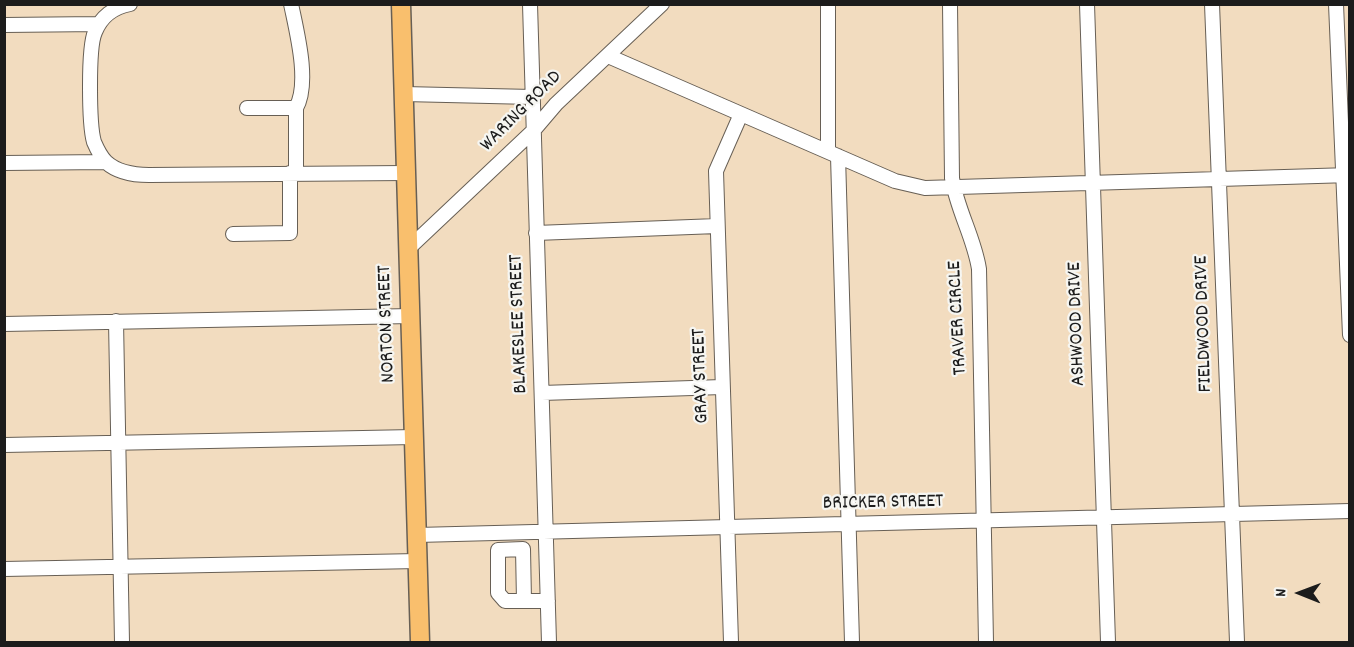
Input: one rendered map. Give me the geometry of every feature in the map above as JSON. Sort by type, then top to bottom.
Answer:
[{"type":"main road","name":"NORTON STREET","points":[[401,4],[420,642]]},
{"type":"street","points":[[130,4],[115,9],[99,24],[94,32],[91,51],[94,143],[106,162],[115,169],[137,175],[406,173]]},
{"type":"street","points":[[233,234],[290,233],[296,108],[302,86],[301,55],[291,4]]},
{"type":"street","name":"BLAKESLEE STREET","points":[[530,4],[549,642]]},
{"type":"street","name":"WARING ROAD","points":[[409,248],[533,131],[556,104],[662,4]]},
{"type":"street","points":[[828,4],[852,642]]},
{"type":"street","name":"TRAVER CIRCLE","points":[[950,4],[953,188],[971,237],[979,269],[986,642]]},
{"type":"street","name":"ASHWOOD DRIVE","points":[[1087,4],[1108,642]]},
{"type":"street","name":"FIELDWOOD DRIVE","points":[[1212,4],[1237,642]]},
{"type":"street","points":[[1336,4],[1346,176],[1350,335]]},
{"type":"street","points":[[4,25],[99,24]]},
{"type":"street","points":[[608,56],[833,154],[910,185],[926,188],[1346,176]]},
{"type":"street","points":[[404,94],[532,97]]},
{"type":"street","points":[[247,108],[296,108]]},
{"type":"street","name":"GRAY STREET","points":[[731,642],[716,171],[741,114]]},
{"type":"street","points":[[4,163],[106,162]]},
{"type":"street","points":[[537,233],[717,226]]},
{"type":"street","points":[[4,324],[411,316]]},
{"type":"street","points":[[116,321],[122,642]]},
{"type":"street","points":[[542,393],[722,387]]},
{"type":"street","points":[[4,445],[414,437]]},
{"type":"street","name":"BRICKER STREET","points":[[417,535],[1350,511]]},
{"type":"street","points":[[4,569],[418,561]]},
{"type":"street","points":[[524,600],[548,601]]}]
